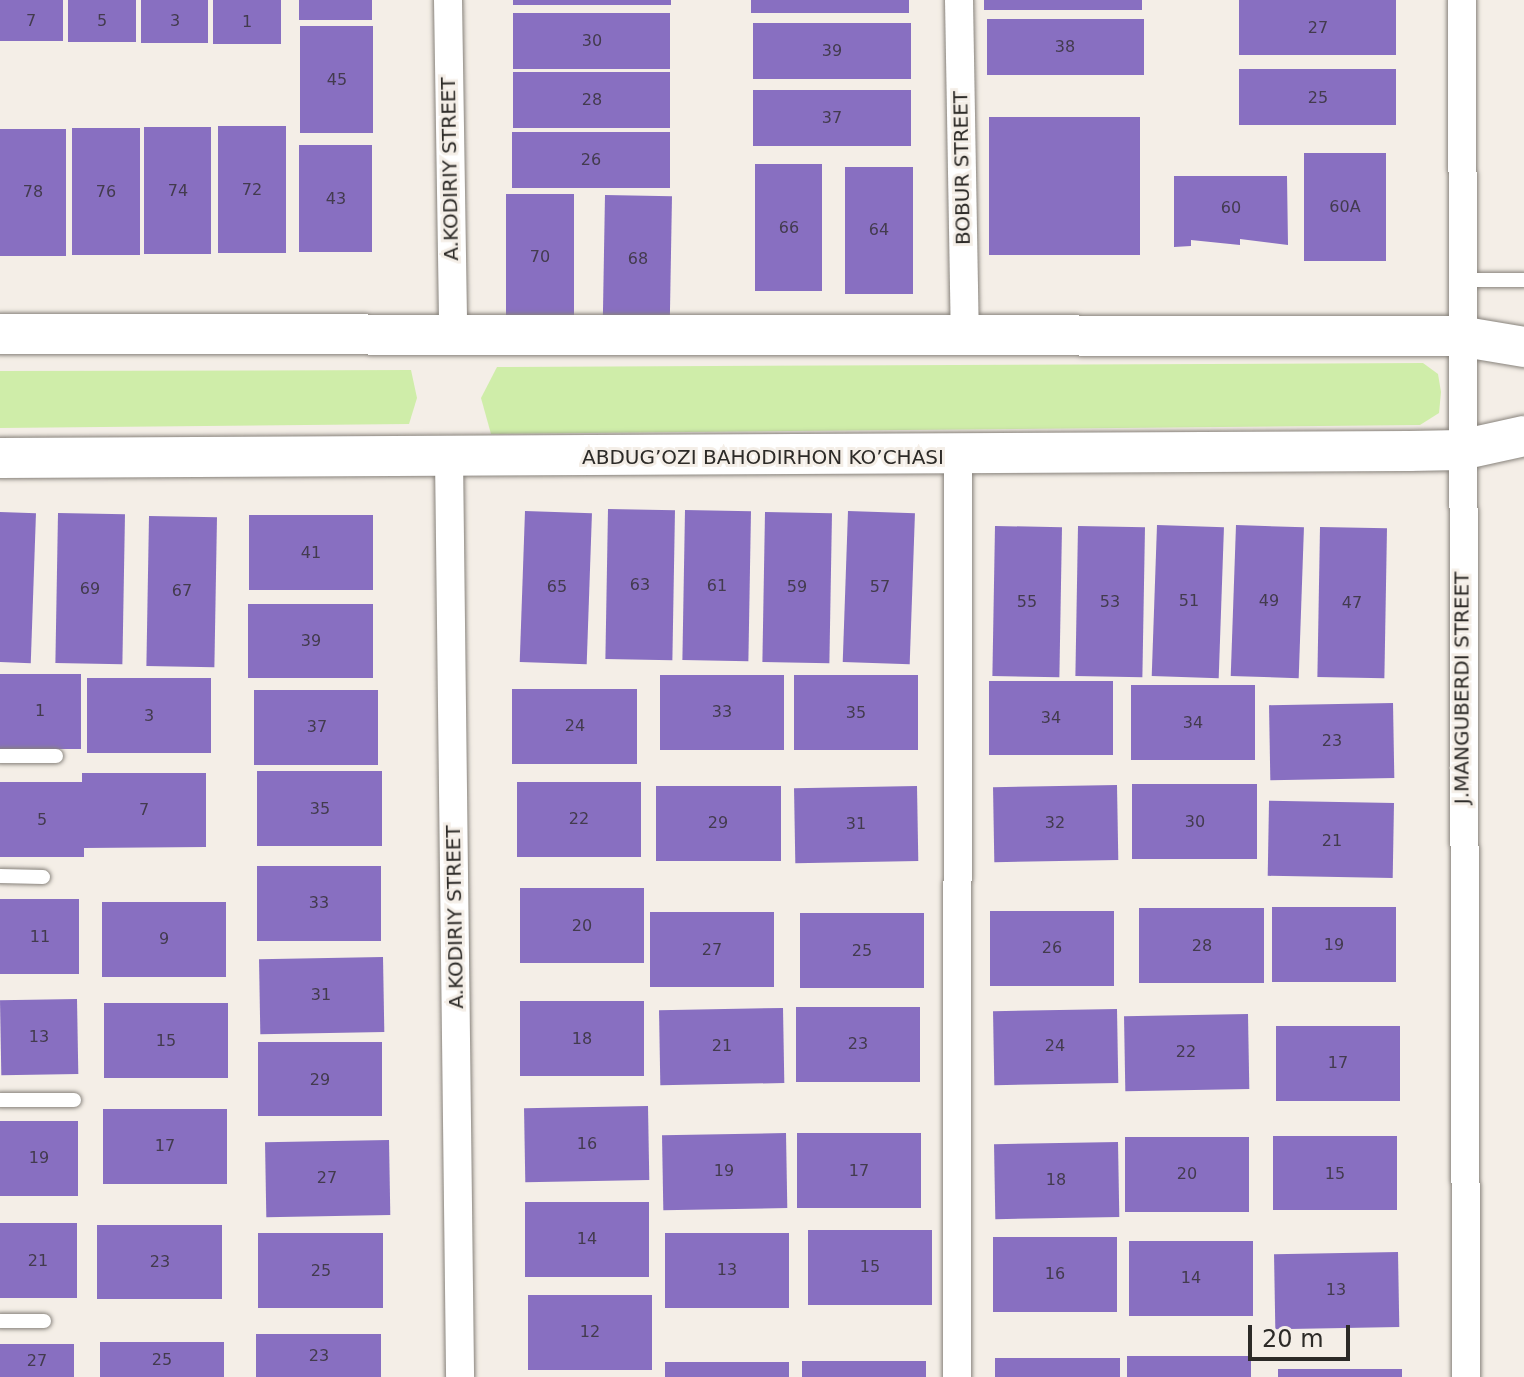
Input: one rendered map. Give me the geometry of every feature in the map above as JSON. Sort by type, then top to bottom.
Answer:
[{"type":"main road","points":[[0,334],[1459,336],[1524,347]]},
{"type":"main road","name":"ABDUG’OZI BAHODIRHON KO’CHASI","points":[[0,458],[958,457],[1461,450],[1524,436]]},
{"type":"street","name":"A.KODIRIY STREET","points":[[448,0],[453,337]]},
{"type":"street","name":"BOBUR STREET","points":[[959,0],[965,335]]},
{"type":"street","name":"J.MANGUBERDI STREET","points":[[1462,0],[1459,336],[1466,1377]]},
{"type":"street","name":"A.KODIRIY STREET","points":[[449,457],[460,1377]]},
{"type":"street","points":[[957,1377],[958,457]]},
{"type":"lane","points":[[1460,280],[1524,280]]},
{"type":"lane","points":[[0,756],[56,756]]},
{"type":"lane","points":[[0,876],[43,877]]},
{"type":"lane","points":[[0,1100],[74,1100]]},
{"type":"lane","points":[[0,1321],[44,1321]]},
{"type":"green space","points":[[1423,363],[1438,374],[1441,392],[1439,413],[1420,425],[491,434],[481,398],[497,367]]},
{"type":"green space","points":[[411,370],[417,398],[409,424],[0,428],[0,371]]},
{"type":"building","points":[[0,0],[63,0],[63,41],[0,41]]},
{"type":"building","points":[[68,0],[136,0],[136,42],[68,42]]},
{"type":"building","points":[[141,0],[208,0],[208,43],[141,43]]},
{"type":"building","points":[[213,0],[281,0],[281,44],[213,44]]},
{"type":"building","points":[[299,0],[372,0],[372,20],[299,20]]},
{"type":"building","points":[[513,0],[671,0],[671,5],[513,5]]},
{"type":"building","points":[[751,0],[909,0],[909,13],[751,13]]},
{"type":"building","points":[[984,0],[1142,0],[1142,10],[984,10]]},
{"type":"building","points":[[1239,0],[1396,0],[1396,55],[1239,55]]},
{"type":"building","points":[[513,13],[670,13],[670,69],[513,69]]},
{"type":"building","points":[[987,19],[1144,19],[1144,75],[987,75]]},
{"type":"building","points":[[753,23],[911,23],[911,79],[753,79]]},
{"type":"building","points":[[300,26],[373,26],[373,133],[300,133]]},
{"type":"building","points":[[1239,69],[1396,69],[1396,125],[1239,125]]},
{"type":"building","points":[[513,72],[670,72],[670,128],[513,128]]},
{"type":"building","points":[[753,90],[911,90],[911,146],[753,146]]},
{"type":"building","points":[[989,117],[1140,117],[1140,255],[989,255]]},
{"type":"building","points":[[218,126],[286,126],[286,253],[218,253]]},
{"type":"building","points":[[144,127],[211,127],[211,254],[144,254]]},
{"type":"building","points":[[72,128],[140,128],[140,255],[72,255]]},
{"type":"building","points":[[0,129],[66,129],[66,256],[0,256]]},
{"type":"building","points":[[512,132],[670,132],[670,188],[512,188]]},
{"type":"building","points":[[299,145],[372,145],[372,252],[299,252]]},
{"type":"building","points":[[1304,153],[1386,153],[1386,261],[1304,261]]},
{"type":"building","points":[[755,164],[822,164],[822,291],[755,291]]},
{"type":"building","points":[[845,167],[913,167],[913,294],[845,294]]},
{"type":"building","points":[[1174,176],[1287,176],[1288,245],[1240,239],[1240,245],[1191,240],[1191,246],[1174,247]]},
{"type":"building","points":[[506,194],[574,194],[574,321],[506,321]]},
{"type":"building","points":[[605,195],[672,196],[670,324],[603,323]]},
{"type":"building","points":[[608,509],[675,510],[672,660],[605,659]]},
{"type":"building","points":[[685,510],[751,511],[748,661],[682,660]]},
{"type":"building","points":[[525,511],[592,513],[587,664],[520,662]]},
{"type":"building","points":[[848,511],[915,513],[910,664],[843,662]]},
{"type":"building","points":[[0,512],[36,513],[31,663],[0,662]]},
{"type":"building","points":[[765,512],[832,513],[829,663],[762,662]]},
{"type":"building","points":[[58,513],[125,514],[122,664],[55,663]]},
{"type":"building","points":[[249,515],[373,515],[373,590],[249,590]]},
{"type":"building","points":[[149,516],[217,517],[214,667],[146,666]]},
{"type":"building","points":[[1157,525],[1224,527],[1219,678],[1152,676]]},
{"type":"building","points":[[1236,525],[1304,527],[1299,678],[1231,676]]},
{"type":"building","points":[[995,526],[1062,527],[1059,677],[992,676]]},
{"type":"building","points":[[1078,526],[1145,527],[1142,677],[1075,676]]},
{"type":"building","points":[[1320,527],[1387,528],[1384,678],[1317,677]]},
{"type":"building","points":[[248,604],[373,604],[373,678],[248,678]]},
{"type":"building","points":[[0,674],[81,674],[81,749],[0,749]]},
{"type":"building","points":[[660,675],[784,675],[784,750],[660,750]]},
{"type":"building","points":[[794,675],[918,675],[918,750],[794,750]]},
{"type":"building","points":[[87,678],[211,678],[211,753],[87,753]]},
{"type":"building","points":[[989,681],[1113,681],[1113,755],[989,755]]},
{"type":"building","points":[[1131,685],[1255,685],[1255,760],[1131,760]]},
{"type":"building","points":[[512,689],[637,689],[637,764],[512,764]]},
{"type":"building","points":[[254,690],[378,690],[378,765],[254,765]]},
{"type":"building","points":[[1393,703],[1394,778],[1270,780],[1269,705]]},
{"type":"building","points":[[257,771],[382,771],[382,846],[257,846]]},
{"type":"building","points":[[82,773],[206,773],[206,847],[84,848],[84,857],[0,857],[0,782],[82,782]]},
{"type":"building","points":[[517,782],[641,782],[641,857],[517,857]]},
{"type":"building","points":[[1132,784],[1257,784],[1257,859],[1132,859]]},
{"type":"building","points":[[1117,785],[1118,860],[994,862],[993,787]]},
{"type":"building","points":[[656,786],[781,786],[781,861],[656,861]]},
{"type":"building","points":[[917,786],[918,861],[795,863],[794,788]]},
{"type":"building","points":[[1269,801],[1394,803],[1393,878],[1268,876]]},
{"type":"building","points":[[257,866],[381,866],[381,941],[257,941]]},
{"type":"building","points":[[520,888],[644,888],[644,963],[520,963]]},
{"type":"building","points":[[0,899],[79,899],[79,974],[0,974]]},
{"type":"building","points":[[102,902],[226,902],[226,977],[102,977]]},
{"type":"building","points":[[1272,907],[1396,907],[1396,982],[1272,982]]},
{"type":"building","points":[[1139,908],[1264,908],[1264,983],[1139,983]]},
{"type":"building","points":[[990,911],[1114,911],[1114,986],[990,986]]},
{"type":"building","points":[[650,912],[774,912],[774,987],[650,987]]},
{"type":"building","points":[[800,913],[924,913],[924,988],[800,988]]},
{"type":"building","points":[[383,957],[384,1032],[260,1034],[259,959]]},
{"type":"building","points":[[77,999],[78,1074],[1,1075],[0,1000]]},
{"type":"building","points":[[520,1001],[644,1001],[644,1076],[520,1076]]},
{"type":"building","points":[[104,1003],[228,1003],[228,1078],[104,1078]]},
{"type":"building","points":[[796,1007],[920,1007],[920,1082],[796,1082]]},
{"type":"building","points":[[783,1008],[784,1083],[660,1085],[659,1010]]},
{"type":"building","points":[[1117,1009],[1118,1083],[994,1085],[993,1011]]},
{"type":"building","points":[[1248,1014],[1249,1089],[1125,1091],[1124,1016]]},
{"type":"building","points":[[1276,1026],[1400,1026],[1400,1101],[1276,1101]]},
{"type":"building","points":[[258,1042],[382,1042],[382,1116],[258,1116]]},
{"type":"building","points":[[648,1106],[649,1180],[525,1182],[524,1108]]},
{"type":"building","points":[[103,1109],[227,1109],[227,1184],[103,1184]]},
{"type":"building","points":[[0,1121],[78,1121],[78,1196],[0,1196]]},
{"type":"building","points":[[786,1133],[787,1208],[663,1210],[662,1135]]},
{"type":"building","points":[[797,1133],[921,1133],[921,1208],[797,1208]]},
{"type":"building","points":[[1273,1136],[1397,1136],[1397,1210],[1273,1210]]},
{"type":"building","points":[[1125,1137],[1249,1137],[1249,1212],[1125,1212]]},
{"type":"building","points":[[389,1140],[390,1215],[266,1217],[265,1142]]},
{"type":"building","points":[[1118,1142],[1119,1217],[995,1219],[994,1144]]},
{"type":"building","points":[[525,1202],[649,1202],[649,1277],[525,1277]]},
{"type":"building","points":[[0,1223],[77,1223],[77,1298],[0,1298]]},
{"type":"building","points":[[97,1225],[222,1225],[222,1299],[97,1299]]},
{"type":"building","points":[[808,1230],[932,1230],[932,1305],[808,1305]]},
{"type":"building","points":[[258,1233],[383,1233],[383,1308],[258,1308]]},
{"type":"building","points":[[665,1233],[789,1233],[789,1308],[665,1308]]},
{"type":"building","points":[[993,1237],[1117,1237],[1117,1312],[993,1312]]},
{"type":"building","points":[[1129,1241],[1253,1241],[1253,1316],[1129,1316]]},
{"type":"building","points":[[1398,1252],[1399,1327],[1275,1329],[1274,1254]]},
{"type":"building","points":[[528,1295],[652,1295],[652,1370],[528,1370]]},
{"type":"building","points":[[256,1334],[381,1334],[381,1377],[256,1377]]},
{"type":"building","points":[[100,1342],[224,1342],[224,1377],[100,1377]]},
{"type":"building","points":[[0,1344],[74,1344],[74,1377],[0,1377]]},
{"type":"building","points":[[1127,1356],[1251,1356],[1251,1377],[1127,1377]]},
{"type":"building","points":[[995,1358],[1120,1358],[1120,1377],[995,1377]]},
{"type":"building","points":[[802,1361],[926,1361],[926,1377],[802,1377]]},
{"type":"building","points":[[665,1362],[789,1362],[789,1377],[665,1377]]},
{"type":"building","points":[[1278,1369],[1402,1369],[1402,1377],[1278,1377]]}]
